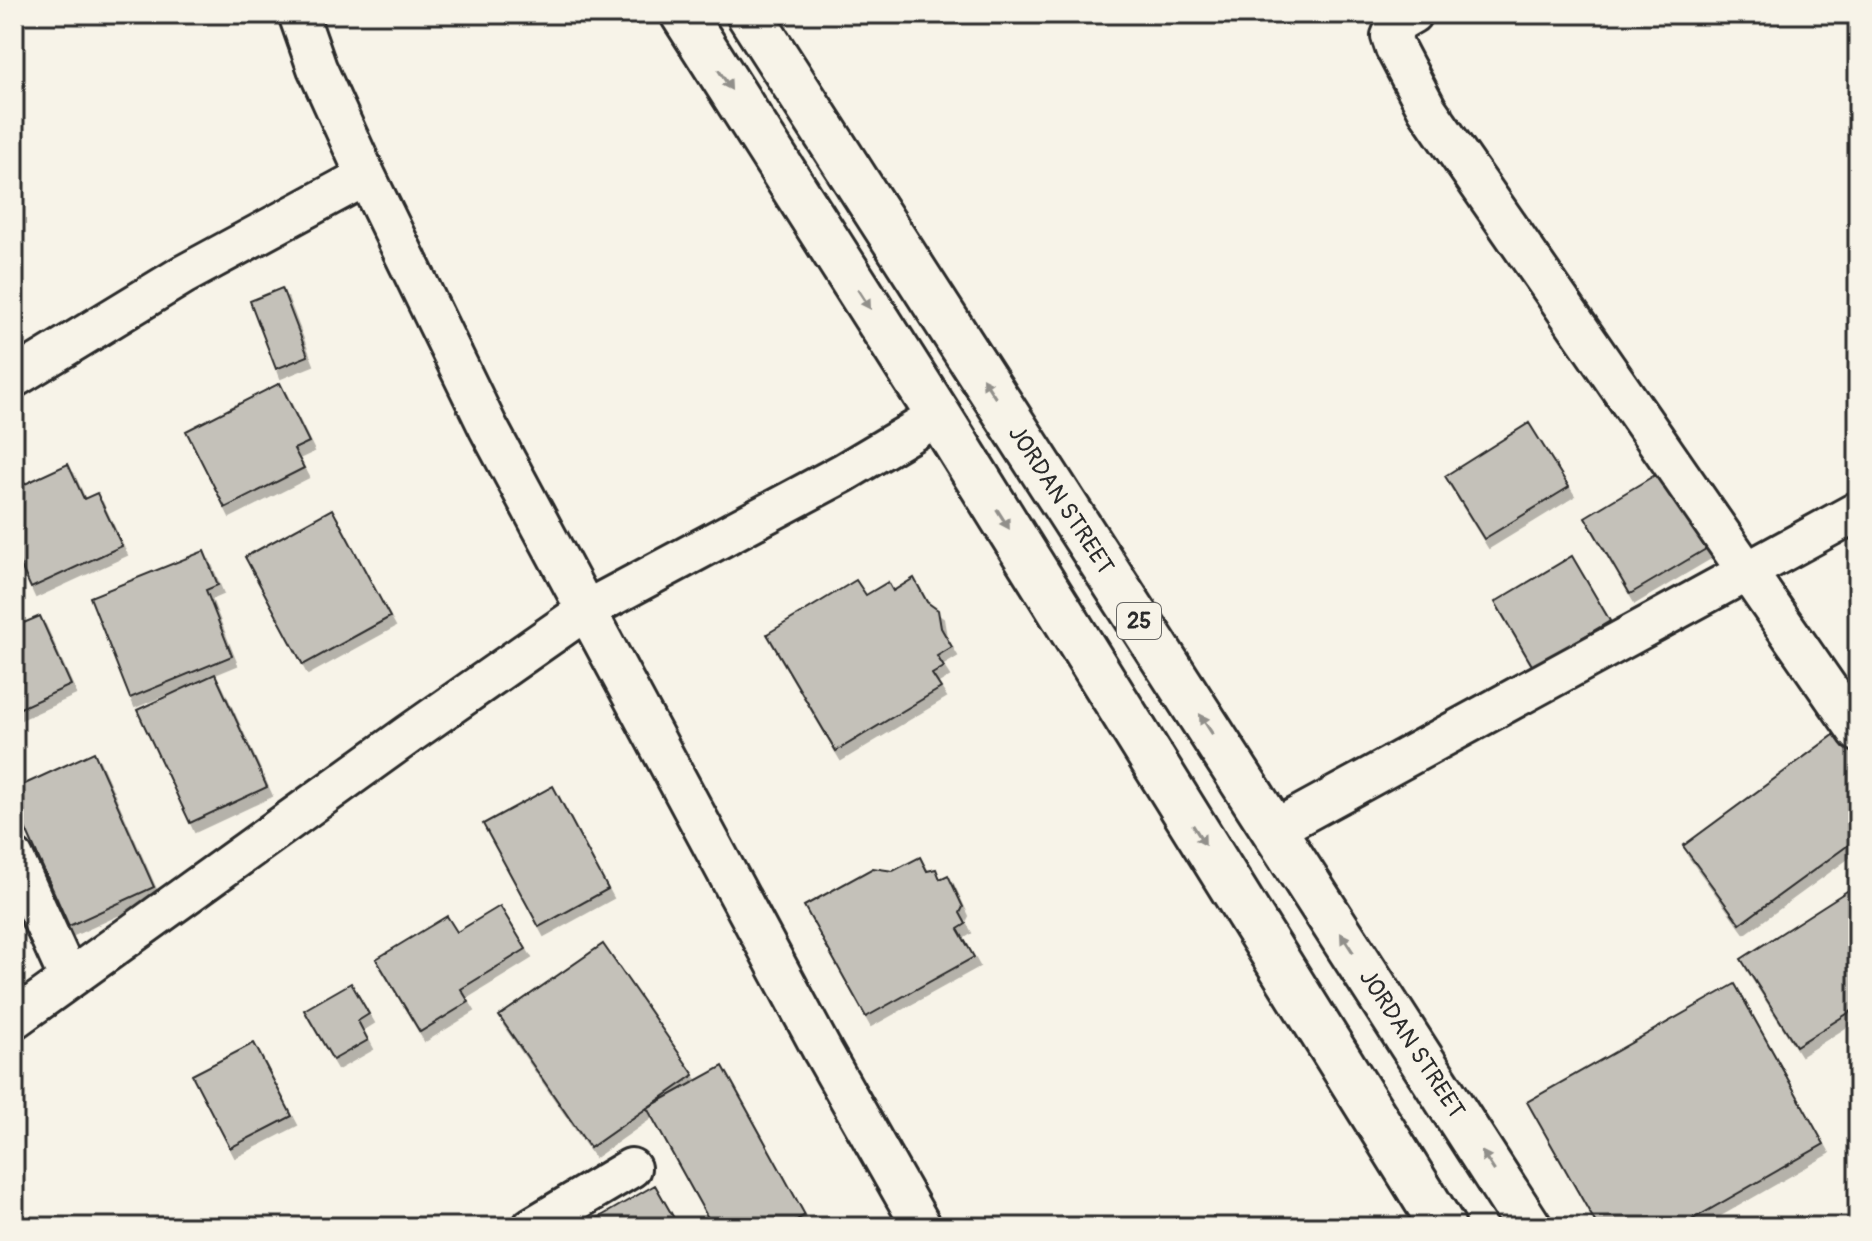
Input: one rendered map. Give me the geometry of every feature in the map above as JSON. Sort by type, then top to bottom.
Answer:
[{"type":"highway","name":"25","points":[[683,14],[939,416],[1443,1227]]},
{"type":"highway","name":"JORDAN STREET","points":[[749,14],[1273,830],[1513,1221]]},
{"type":"street","points":[[298,14],[317,68],[366,176],[488,427],[823,1052],[922,1227]]},
{"type":"street","points":[[1412,14],[1398,22],[1391,36],[1427,109],[1858,732]]},
{"type":"street","points":[[14,378],[183,275],[366,176]]},
{"type":"street","points":[[14,1019],[588,609],[843,473],[939,416]]},
{"type":"street","points":[[1273,830],[1858,511]]},
{"type":"street","points":[[14,858],[69,979]]},
{"type":"street","points":[[532,1227],[631,1168]]},
{"type":"building","points":[[282,288],[308,356],[276,369],[250,301]]},
{"type":"building","points":[[280,383],[309,442],[294,449],[304,468],[225,508],[186,431]]},
{"type":"building","points":[[1529,423],[1569,487],[1484,539],[1445,476]]},
{"type":"building","points":[[68,464],[84,499],[97,493],[122,546],[31,588],[14,551],[14,489]]},
{"type":"building","points":[[1660,472],[1706,549],[1630,594],[1585,517]]},
{"type":"building","points":[[332,509],[390,617],[303,665],[245,557]]},
{"type":"building","points":[[204,551],[218,585],[206,590],[232,656],[130,698],[90,597]]},
{"type":"building","points":[[1572,556],[1610,621],[1533,667],[1495,602]]},
{"type":"building","points":[[914,578],[927,602],[938,610],[941,628],[952,647],[937,656],[944,667],[932,674],[941,688],[836,751],[767,634],[856,580],[866,595],[888,582],[893,591]]},
{"type":"building","points":[[40,616],[71,685],[14,711],[14,627]]},
{"type":"building","points":[[215,674],[267,787],[190,823],[137,710]]},
{"type":"building","points":[[1842,729],[1858,751],[1858,838],[1740,924],[1683,846]]},
{"type":"building","points":[[94,752],[154,887],[69,926],[14,803],[14,789]]},
{"type":"building","points":[[553,786],[608,889],[539,927],[483,824]]},
{"type":"building","points":[[920,857],[927,871],[936,869],[940,879],[948,875],[963,907],[960,913],[966,924],[958,929],[974,957],[866,1017],[804,906],[873,868],[893,871]]},
{"type":"building","points":[[1858,884],[1858,1007],[1796,1046],[1741,959]]},
{"type":"building","points":[[500,906],[526,949],[461,989],[469,1002],[420,1032],[376,959],[447,916],[457,932]]},
{"type":"building","points":[[603,944],[694,1075],[590,1148],[499,1016]]},
{"type":"building","points":[[351,983],[369,1014],[358,1021],[368,1040],[333,1060],[304,1010]]},
{"type":"building","points":[[1735,984],[1824,1144],[1679,1227],[1598,1227],[1527,1102]]},
{"type":"building","points":[[254,1043],[292,1116],[230,1148],[192,1075]]},
{"type":"building","points":[[723,1066],[805,1215],[784,1227],[713,1227],[647,1108]]},
{"type":"building","points":[[655,1185],[679,1227],[594,1227],[591,1222]]}]
